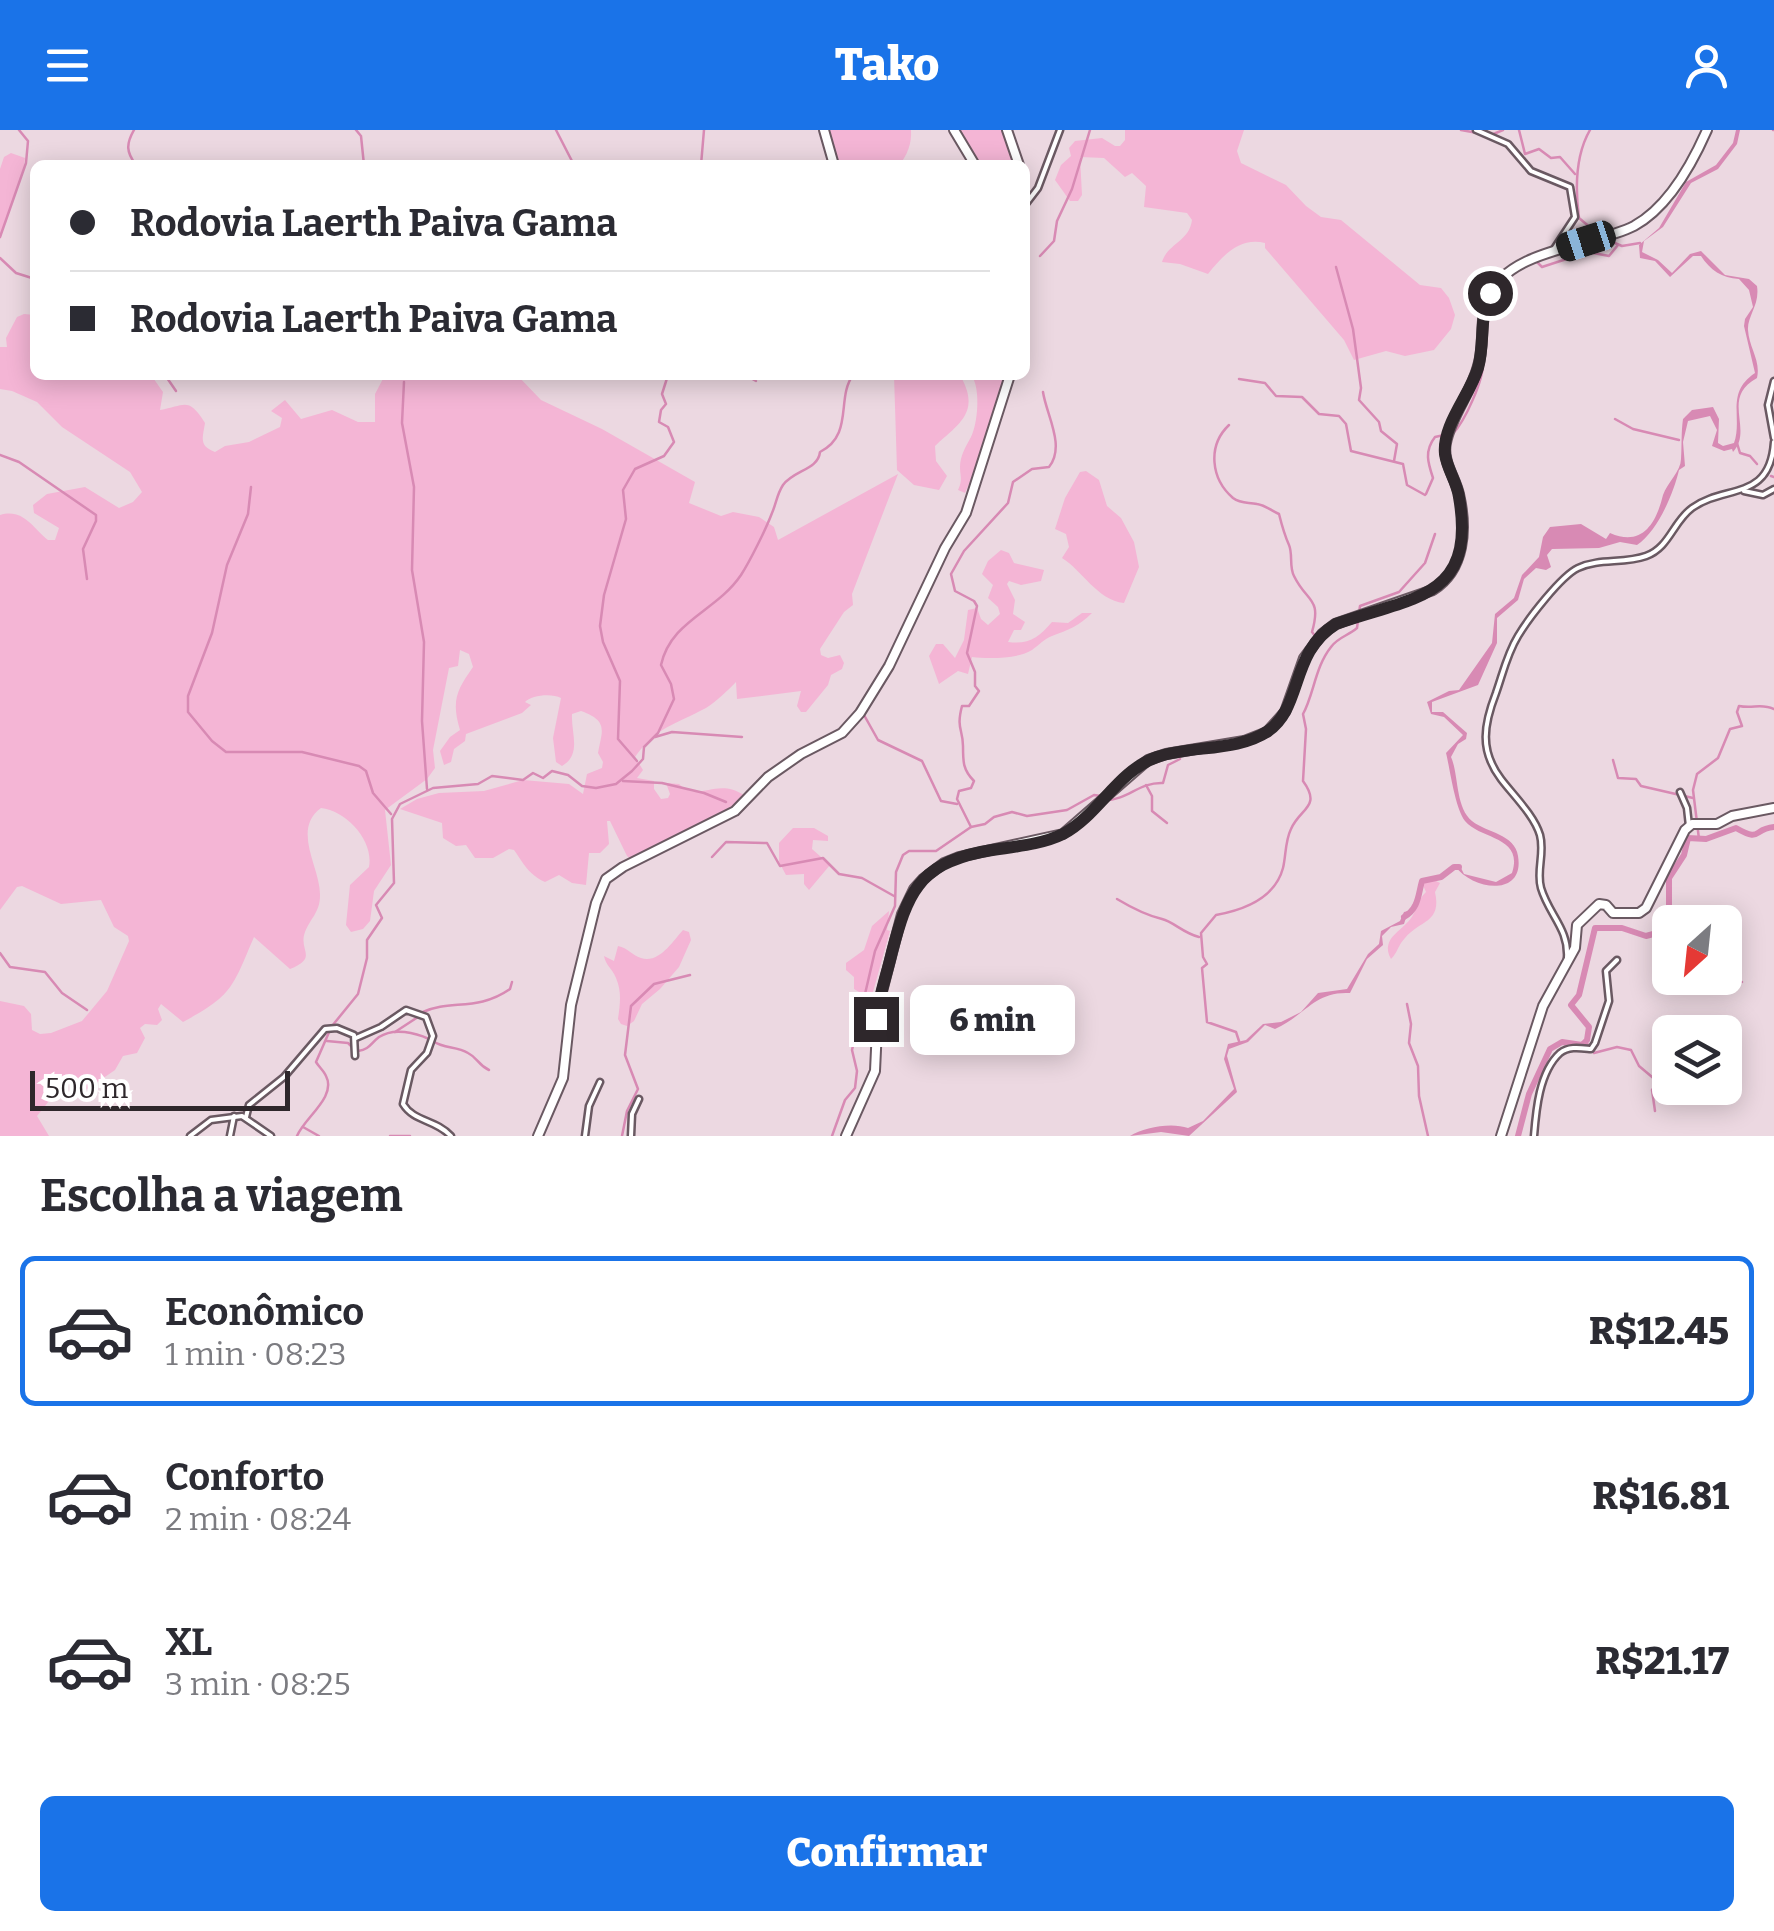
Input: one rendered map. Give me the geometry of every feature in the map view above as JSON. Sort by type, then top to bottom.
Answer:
[{"type":"street","points":[[824,130],[833,160]]},
{"type":"street","points":[[954,130],[973,160]]},
{"type":"street","points":[[1007,130],[1016,160]]},
{"type":"street","points":[[1030,198],[1038,188],[1060,130]]},
{"type":"street","points":[[1476,130],[1506,143],[1530,171],[1570,187],[1575,217],[1550,252]]},
{"type":"street","points":[[846,1136],[875,1072],[878,1007],[902,914],[914,888],[944,863],[958,857],[1062,834],[1148,760],[1244,741],[1267,732],[1285,712],[1304,658],[1322,634],[1336,624],[1433,590],[1451,576],[1460,555],[1461,513],[1445,448],[1478,367],[1486,304],[1494,288],[1508,274],[1550,252],[1630,228],[1645,218],[1682,177],[1707,130]]},
{"type":"street","points":[[538,1136],[563,1078],[571,1006],[596,903],[606,879],[735,811],[768,778],[842,733],[860,713],[889,666],[945,548],[966,513],[1008,380]]},
{"type":"street","points":[[1744,491],[1764,474],[1772,456],[1774,440],[1768,405],[1774,381]]},
{"type":"street","points":[[1566,968],[1568,944],[1564,931],[1542,890],[1540,835],[1485,750],[1489,708],[1507,656],[1519,633],[1574,570],[1650,554],[1666,542],[1692,508],[1707,500],[1744,491],[1763,495],[1774,489]]},
{"type":"street","points":[[1680,792],[1695,824]]},
{"type":"street","points":[[1695,824],[1717,824],[1732,816],[1774,808]]},
{"type":"street","points":[[1502,1136],[1545,1002],[1576,946],[1577,925],[1596,905],[1604,904],[1612,913],[1623,914],[1639,913],[1646,908],[1695,824]]},
{"type":"street","points":[[1534,1136],[1538,1099],[1557,1057],[1572,1048],[1591,1048],[1595,1043],[1609,1001],[1606,971],[1617,960]]},
{"type":"street","points":[[356,1038],[406,1010],[426,1017],[433,1036],[427,1052],[410,1070],[403,1104],[412,1116],[438,1123],[451,1136]]},
{"type":"street","points":[[246,1116],[249,1106],[284,1077],[326,1029],[346,1031],[356,1038]]},
{"type":"street","points":[[355,1056],[356,1038]]},
{"type":"street","points":[[585,1136],[590,1124],[589,1106],[600,1082]]},
{"type":"street","points":[[631,1136],[632,1114],[639,1099]]},
{"type":"street","points":[[230,1136],[234,1116]]},
{"type":"street","points":[[190,1136],[212,1120],[246,1116],[272,1136]]},
{"type":"shaded area","points":[[823,130],[911,130],[903,160],[832,160]]},
{"type":"shaded area","points":[[953,130],[1002,130],[1012,160],[972,160]]},
{"type":"shaded area","points":[[1125,130],[1244,130],[1237,151],[1241,163],[1286,185],[1321,217],[1341,220],[1420,285],[1441,288],[1455,315],[1451,329],[1434,350],[1405,356],[1386,351],[1354,360],[1344,340],[1265,248],[1265,243],[1240,245],[1208,274],[1162,262],[1190,227],[1192,220],[1187,213],[1144,207],[1146,186],[1132,173],[1125,177],[1104,158],[1080,157],[1082,195],[1078,201],[1070,201],[1055,180],[1061,165],[1071,156],[1069,148],[1075,141],[1102,138],[1120,146]]},
{"type":"shaded area","points":[[1736,130],[1740,130],[1737,144],[1718,169],[1691,183],[1663,227],[1644,241],[1642,252],[1658,260],[1672,273],[1690,254],[1701,251],[1725,275],[1749,279],[1757,286],[1757,299],[1748,330],[1758,372],[1741,395],[1739,443],[1733,452],[1712,446],[1717,430],[1710,416],[1688,421],[1683,442],[1685,466],[1679,470],[1664,511],[1645,539],[1637,545],[1620,542],[1599,548],[1552,549],[1547,555],[1551,567],[1536,568],[1524,579],[1518,600],[1497,618],[1497,643],[1478,685],[1432,702],[1432,712],[1443,712],[1467,733],[1451,757],[1467,815],[1478,825],[1506,838],[1518,856],[1518,869],[1506,884],[1473,881],[1463,874],[1455,866],[1460,866],[1464,874],[1496,882],[1512,873],[1512,852],[1499,840],[1472,827],[1461,815],[1446,753],[1463,735],[1444,717],[1431,714],[1427,702],[1459,690],[1492,643],[1495,614],[1514,598],[1522,575],[1539,557],[1543,537],[1550,527],[1581,524],[1606,539],[1610,533],[1631,537],[1646,530],[1679,468],[1683,419],[1692,410],[1713,407],[1719,419],[1718,443],[1734,443],[1740,389],[1755,373],[1744,326],[1753,307],[1749,290],[1739,279],[1727,277],[1717,272],[1701,256],[1693,256],[1670,277],[1655,261],[1640,258],[1639,245],[1659,228],[1686,182],[1716,165],[1733,143]]},
{"type":"shaded area","points":[[11,153],[25,158],[24,166],[0,239],[0,169],[4,157]]},
{"type":"shaded area","points":[[30,315],[30,380],[155,380],[163,392],[160,410],[186,405],[194,409],[205,423],[204,444],[215,452],[280,427],[282,418],[271,411],[285,400],[301,419],[332,410],[358,422],[375,422],[375,394],[382,380],[522,380],[541,400],[602,429],[695,482],[689,503],[721,516],[733,512],[759,517],[774,527],[778,540],[898,474],[852,594],[853,605],[820,649],[821,655],[828,658],[840,655],[842,669],[831,675],[828,685],[806,712],[797,706],[801,691],[737,699],[736,682],[706,708],[651,739],[635,757],[643,770],[637,778],[654,781],[661,799],[670,794],[666,783],[679,784],[694,792],[725,788],[745,796],[738,806],[632,860],[607,821],[609,844],[600,853],[589,853],[586,885],[559,875],[545,882],[530,872],[514,850],[493,858],[475,858],[466,845],[456,846],[443,838],[442,823],[400,809],[439,793],[484,791],[523,780],[569,784],[583,794],[587,774],[602,768],[598,753],[602,728],[596,719],[581,711],[572,714],[572,756],[562,766],[556,762],[553,738],[561,698],[547,695],[525,702],[531,705],[522,713],[466,734],[465,741],[454,749],[451,762],[444,765],[440,751],[460,730],[457,696],[473,667],[469,654],[460,650],[458,666],[449,668],[433,750],[435,768],[427,779],[385,810],[391,865],[374,891],[370,921],[363,929],[351,932],[346,925],[350,885],[369,867],[367,847],[349,821],[321,808],[308,827],[320,902],[305,932],[304,961],[290,969],[254,937],[222,997],[183,1022],[161,1004],[158,1009],[162,1020],[140,1028],[145,1038],[137,1053],[123,1056],[115,1070],[86,1090],[71,1079],[65,1081],[37,1116],[49,1136],[0,1136],[0,1001],[24,1006],[31,1014],[32,1030],[40,1034],[82,1021],[107,991],[129,941],[114,927],[101,900],[61,904],[22,886],[17,887],[0,910],[0,515],[21,516],[48,540],[55,540],[59,528],[34,513],[33,505],[47,494],[85,487],[119,508],[133,502],[142,492],[130,472],[62,427],[37,402],[0,389],[0,347],[7,347],[6,338],[17,317]]},
{"type":"shaded area","points":[[894,380],[962,380],[968,398],[965,416],[935,446],[936,461],[947,476],[939,490],[914,485],[897,470]]},
{"type":"shaded area","points":[[974,380],[1005,380],[983,453],[965,493],[958,490],[960,463],[975,424]]},
{"type":"shaded area","points":[[1086,471],[1099,480],[1107,506],[1121,518],[1134,542],[1139,567],[1124,603],[1098,591],[1062,558],[1069,547],[1066,534],[1055,529],[1065,498],[1080,472]]},
{"type":"shaded area","points":[[1001,550],[1009,553],[1014,563],[1044,570],[1041,581],[1007,584],[1015,600],[1013,614],[1025,622],[1021,630],[1014,630],[1008,642],[1028,641],[1052,622],[1068,623],[1082,613],[1092,613],[1026,653],[1003,658],[972,657],[968,674],[958,671],[939,684],[929,656],[936,644],[943,644],[955,658],[964,640],[968,610],[977,608],[988,625],[1000,614],[988,598],[993,585],[982,574],[988,561]]},
{"type":"shaded area","points":[[793,828],[814,828],[828,836],[828,841],[813,840],[812,849],[830,865],[809,890],[804,874],[786,875],[779,862],[779,843]]},
{"type":"shaded area","points":[[1432,879],[1440,883],[1433,915],[1405,938],[1391,959],[1391,939],[1410,919],[1426,892],[1422,883]]},
{"type":"shaded area","points":[[889,911],[890,931],[871,999],[854,989],[854,977],[846,970],[846,963],[864,950],[872,926]]},
{"type":"shaded area","points":[[1408,911],[1404,924],[1391,927],[1382,936],[1383,945],[1367,959],[1350,993],[1327,996],[1275,1029],[1265,1025],[1248,1042],[1229,1049],[1227,1056],[1237,1092],[1189,1136],[1161,1132],[1130,1136],[1158,1126],[1188,1128],[1203,1121],[1234,1089],[1224,1059],[1228,1044],[1246,1040],[1263,1024],[1281,1022],[1301,1012],[1318,993],[1347,989],[1368,954],[1379,944],[1381,931],[1400,921]]},
{"type":"shaded area","points":[[683,930],[689,932],[691,940],[679,967],[642,1004],[634,1021],[627,1026],[621,1024],[618,983],[604,956],[614,961],[618,946],[641,958],[654,958]]},
{"type":"waterway","points":[[0,237],[26,163],[28,141],[19,130]]},
{"type":"waterway","points":[[133,160],[128,148],[134,130]]},
{"type":"waterway","points":[[356,130],[361,136],[363,160]]},
{"type":"waterway","points":[[556,130],[571,160]]},
{"type":"waterway","points":[[701,160],[704,130]]},
{"type":"waterway","points":[[1040,256],[1054,241],[1057,221],[1072,189],[1090,130]]},
{"type":"waterway","points":[[1461,130],[1483,134]]},
{"type":"waterway","points":[[1491,135],[1503,130]]},
{"type":"waterway","points":[[1519,130],[1525,154],[1539,149],[1551,158],[1560,157],[1575,174]]},
{"type":"waterway","points":[[1590,130],[1579,161],[1578,207],[1579,218],[1598,234]]},
{"type":"waterway","points":[[1605,239],[1622,246],[1640,243]]},
{"type":"waterway","points":[[1537,262],[1542,267],[1588,252],[1609,256],[1618,245]]},
{"type":"waterway","points":[[0,258],[16,273],[30,277]]},
{"type":"waterway","points":[[1336,267],[1353,329],[1361,388],[1359,400],[1379,422],[1381,431],[1397,444],[1394,461]]},
{"type":"waterway","points":[[1452,435],[1473,400],[1483,361]]},
{"type":"waterway","points":[[1239,379],[1265,383],[1276,396],[1302,397],[1319,414],[1339,416],[1346,424],[1351,451],[1403,464],[1407,485],[1425,495]]},
{"type":"waterway","points":[[168,380],[176,391]]},
{"type":"waterway","points":[[637,761],[618,739],[620,681],[600,626],[604,595],[626,519],[623,490],[635,469],[664,456],[674,442],[668,427],[659,422],[666,404],[662,394],[666,380]]},
{"type":"waterway","points":[[332,1026],[358,994],[367,940],[382,918],[376,905],[394,883],[392,819],[400,804],[433,788],[478,784],[492,776],[523,780],[533,773],[543,778],[552,771],[568,775],[582,786],[596,788],[616,784],[632,771],[643,759],[644,747],[658,733],[674,699],[661,665],[666,650],[684,627],[731,588],[753,553],[783,485],[815,463],[820,452],[837,436],[850,380]]},
{"type":"waterway","points":[[404,382],[402,423],[414,487],[412,570],[424,642],[422,721],[427,789]]},
{"type":"waterway","points":[[971,827],[957,799],[959,791],[971,788],[974,781],[964,765],[960,720],[962,706],[969,706],[979,691],[967,653],[977,606],[955,591],[951,574],[964,551],[1008,503],[1013,482],[1032,469],[1049,467],[1054,459],[1055,440],[1043,392]]},
{"type":"waterway","points":[[1615,419],[1633,429],[1679,440]]},
{"type":"waterway","points":[[1229,425],[1215,452],[1220,482],[1236,500],[1279,514],[1293,572],[1314,606],[1312,632],[1316,637]]},
{"type":"waterway","points":[[1426,494],[1433,478],[1429,447],[1435,437],[1444,435]]},
{"type":"waterway","points":[[1737,443],[1740,453],[1757,464]]},
{"type":"waterway","points":[[0,455],[19,462],[96,515],[83,549],[87,579]]},
{"type":"waterway","points":[[251,487],[248,514],[227,565],[212,633],[188,696],[188,712],[226,752],[302,752],[359,766],[366,771],[373,793],[391,814]]},
{"type":"waterway","points":[[1239,1041],[1236,1032],[1207,1022],[1202,968],[1207,964],[1201,933],[1216,915],[1237,910],[1266,895],[1279,878],[1289,834],[1310,802],[1303,781],[1303,714],[1321,663],[1334,644],[1357,628],[1360,606],[1399,592],[1425,563],[1435,534]]},
{"type":"waterway","points":[[1699,839],[1693,790],[1697,774],[1718,758],[1730,729],[1742,726],[1739,706],[1774,709]]},
{"type":"waterway","points":[[864,715],[878,740],[922,761],[941,801],[957,804]]},
{"type":"waterway","points":[[655,737],[672,732],[742,737]]},
{"type":"waterway","points":[[1106,800],[1163,783],[1168,765],[1180,759]]},
{"type":"waterway","points":[[1613,760],[1618,778],[1636,779],[1641,786],[1693,798]]},
{"type":"waterway","points":[[623,781],[662,783],[726,802]]},
{"type":"waterway","points":[[1146,785],[1152,796],[1152,811],[1167,823]]},
{"type":"waterway","points":[[832,1136],[845,1100],[855,1088],[857,1071],[852,1050],[875,951],[895,906],[896,872],[903,855],[909,851],[936,851],[971,827],[994,817],[1012,812],[1027,816],[1067,810],[1094,795],[1101,796]]},
{"type":"waterway","points":[[1518,1136],[1529,1094],[1550,1049],[1562,1042],[1582,1045],[1587,1040],[1589,1027],[1571,1005],[1579,995],[1595,928],[1622,928],[1646,936],[1664,931],[1669,916],[1669,878],[1684,855],[1688,838],[1706,839],[1736,828],[1754,835],[1774,827]]},
{"type":"waterway","points":[[712,857],[726,842],[767,843],[780,866],[823,858],[839,874],[862,878],[894,896]]},
{"type":"waterway","points":[[1404,917],[1415,905],[1422,881],[1459,867]]},
{"type":"waterway","points":[[1117,899],[1199,937]]},
{"type":"waterway","points":[[0,953],[10,967],[45,972],[62,993],[87,1010]]},
{"type":"waterway","points":[[622,1136],[627,1111],[638,1089],[625,1055],[631,1006],[654,984],[690,975]]},
{"type":"waterway","points":[[423,1012],[498,996],[510,989],[512,982]]},
{"type":"waterway","points":[[1407,1004],[1409,1043],[1418,1066],[1419,1096],[1428,1136]]},
{"type":"waterway","points":[[395,1032],[421,1015]]},
{"type":"waterway","points":[[297,1136],[327,1092],[326,1076],[316,1062],[330,1030]]},
{"type":"waterway","points":[[358,1051],[391,1032],[429,1039]]},
{"type":"waterway","points":[[327,1041],[348,1043],[353,1048]]},
{"type":"waterway","points":[[433,1041],[468,1053],[489,1070]]},
{"type":"waterway","points":[[1586,1042],[1594,1053],[1617,1047],[1631,1050],[1639,1066],[1658,1082],[1652,1090],[1655,1111]]},
{"type":"waterway","points":[[303,1127],[319,1136]]},
{"type":"waterway","points":[[390,1136],[410,1136]]},
{"type":"route","points":[[876,1019],[902,914],[914,888],[931,872],[958,857],[1062,834],[1148,760],[1244,741],[1267,732],[1285,712],[1304,658],[1322,634],[1336,624],[1433,590],[1451,576],[1462,545],[1461,513],[1445,448],[1478,367],[1490,293]]}]
